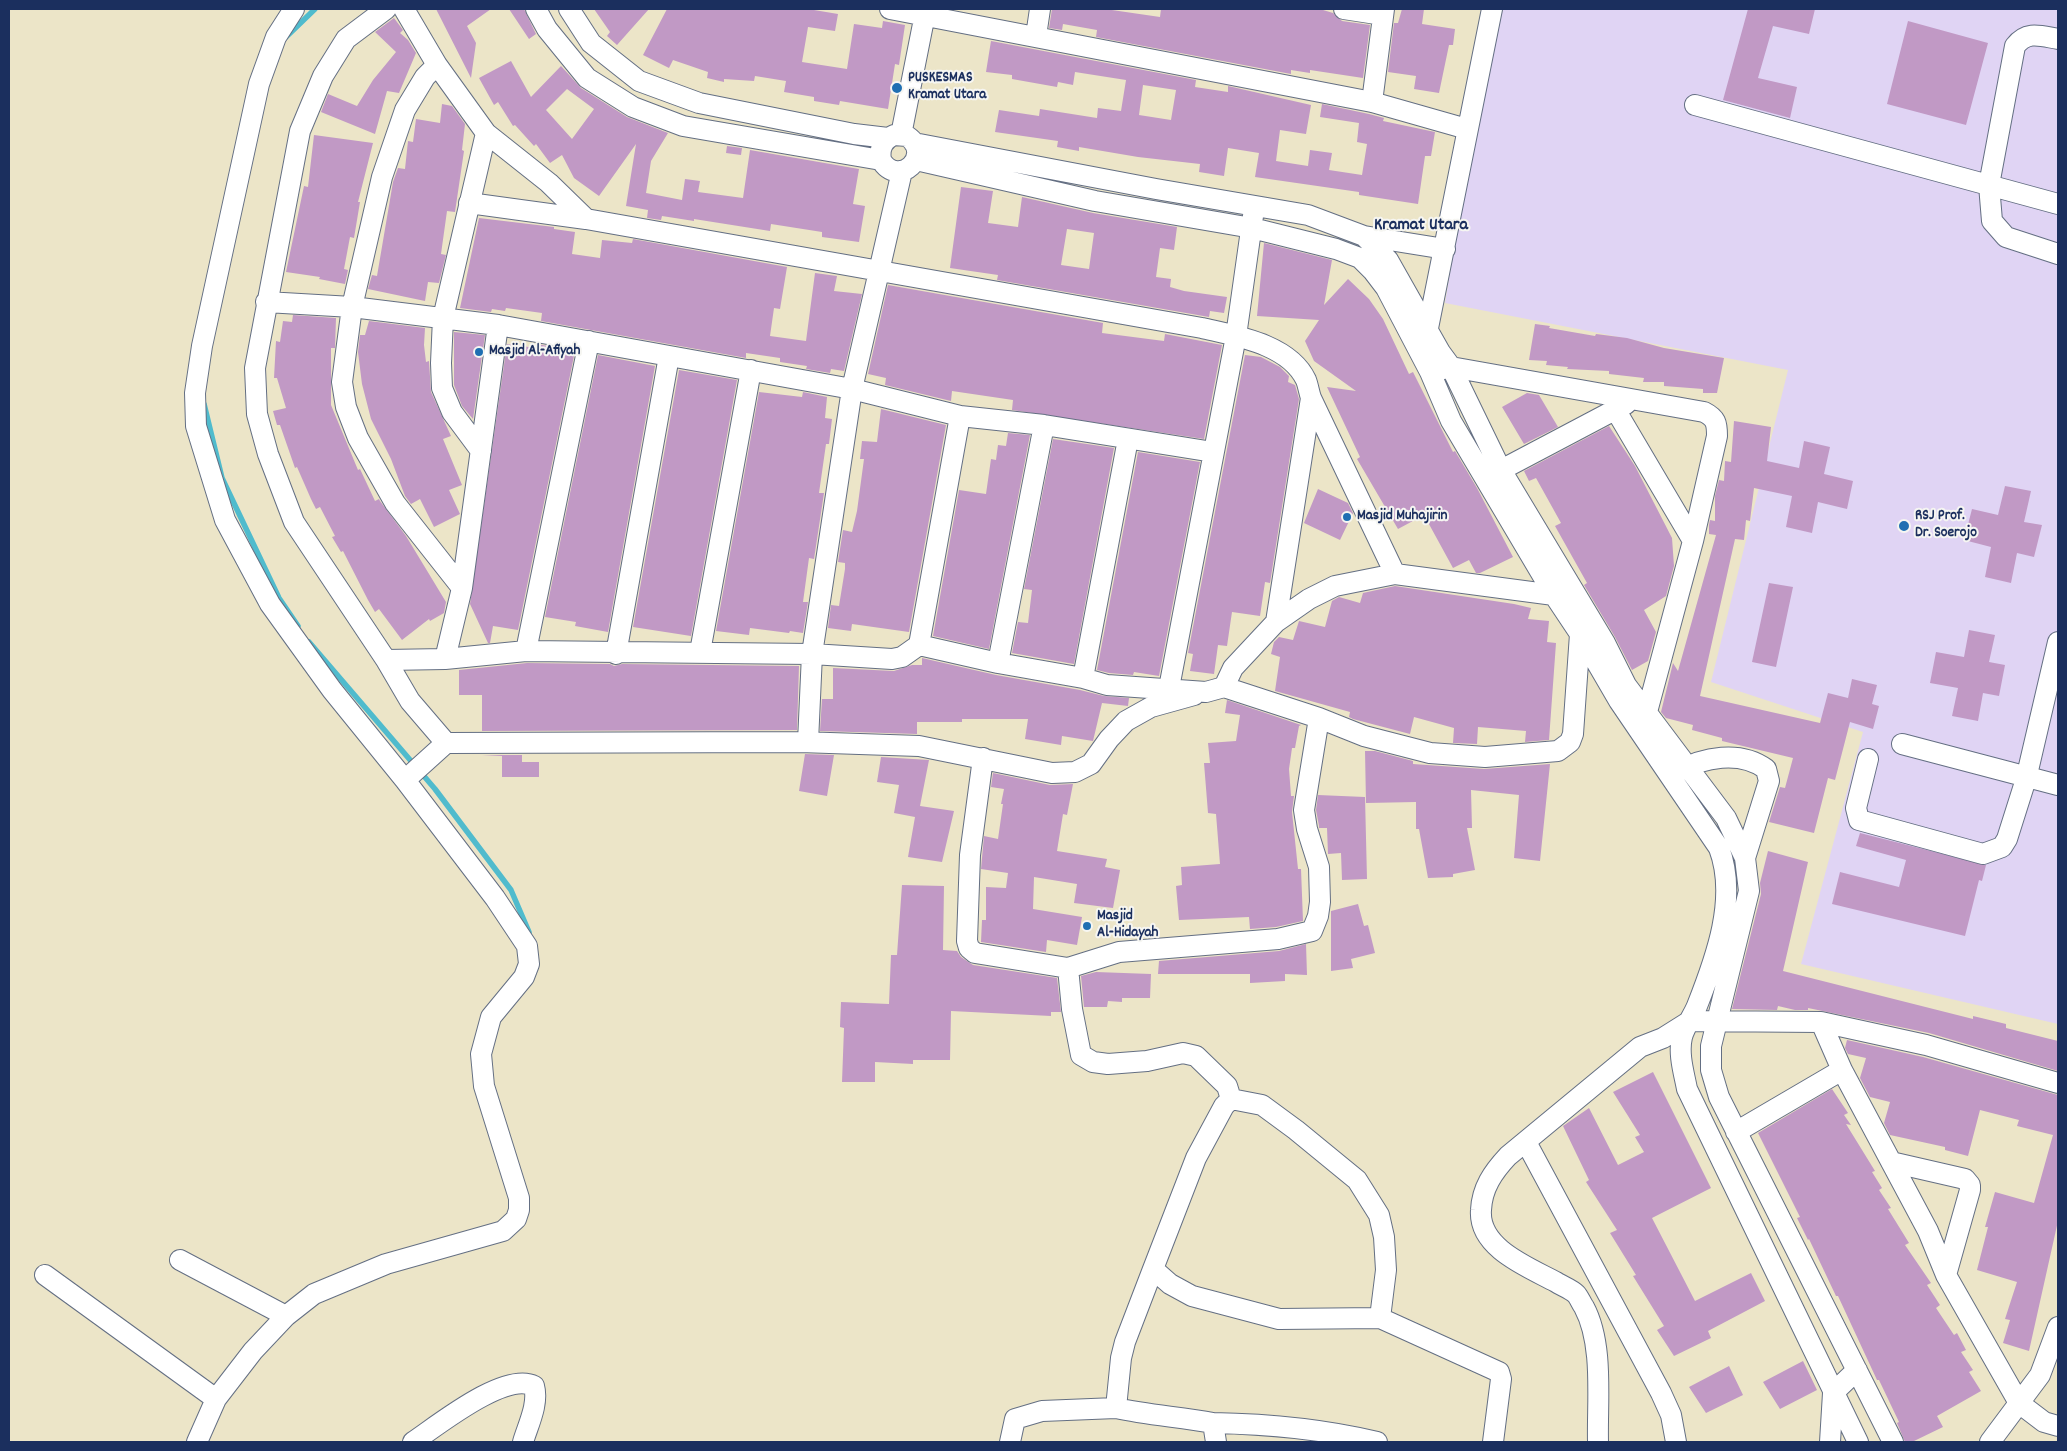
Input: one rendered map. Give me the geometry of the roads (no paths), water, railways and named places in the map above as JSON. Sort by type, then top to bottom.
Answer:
[{"type":"street","points":[[197,1442],[216,1399],[253,1351],[286,1316],[314,1294],[386,1264],[503,1231],[511,1226],[519,1210],[516,1190],[484,1086],[481,1054],[490,1017],[524,977],[530,955],[527,946],[495,898],[405,780],[332,690],[270,604],[225,520],[196,426],[195,393],[202,346],[259,84],[276,37],[294,9]]},
{"type":"street","points":[[386,9],[346,39],[323,76],[300,131],[266,302],[255,368],[257,414],[268,454],[294,522],[386,660],[439,750]]},
{"type":"street","points":[[404,9],[437,64],[486,134],[549,183],[586,219]]},
{"type":"street","points":[[536,9],[547,30],[587,78],[633,108],[683,126],[881,160],[889,169],[904,149]]},
{"type":"street","points":[[569,9],[591,43],[639,81],[699,103],[854,134],[1095,200],[1252,228],[1336,249],[1360,258],[1373,271],[1386,288],[1430,372],[1451,421],[1554,595],[1679,771],[1707,827],[1720,848],[1726,864],[1728,894],[1711,970],[1682,1036],[1681,1060],[1687,1089],[1858,1442]]},
{"type":"street","points":[[890,9],[925,13],[1372,102],[1467,129]]},
{"type":"street","points":[[1036,36],[1040,9]]},
{"type":"street","points":[[1344,9],[1383,12],[1372,102]]},
{"type":"street","points":[[1428,328],[1492,9]]},
{"type":"street","points":[[808,742],[812,654],[852,390],[904,149],[925,13]]},
{"type":"street","points":[[2058,39],[2031,35],[2022,37],[2015,46],[1989,186],[1992,221],[2006,237],[2058,254]]},
{"type":"street","points":[[437,64],[425,77],[404,110],[382,177],[352,307],[342,382],[346,407],[358,438],[395,503],[462,588]]},
{"type":"street","points":[[1695,105],[2058,204]]},
{"type":"street","points":[[481,451],[452,412],[442,388],[443,318],[486,134]]},
{"type":"street","points":[[904,149],[1255,204],[1308,215],[1364,236],[1445,249]]},
{"type":"street","points":[[469,203],[586,219],[1202,328],[1236,336],[1278,352],[1298,369],[1306,380],[1311,398],[1395,574]]},
{"type":"street","points":[[1169,688],[1236,336],[1255,204]]},
{"type":"street","points":[[1364,236],[1388,260],[1440,352],[1451,367],[1501,470],[1605,643],[1641,718]]},
{"type":"street","points":[[266,302],[352,307],[498,325],[751,370],[852,390],[960,416],[1044,425],[1213,452]]},
{"type":"street","points":[[445,659],[462,588],[498,325]]},
{"type":"street","points":[[526,652],[588,341]]},
{"type":"street","points":[[616,654],[668,356]]},
{"type":"street","points":[[1430,372],[1451,367],[1704,412],[1714,417],[1717,424],[1717,436],[1693,540],[1641,718]]},
{"type":"street","points":[[700,652],[751,370]]},
{"type":"street","points":[[1276,622],[1311,398]]},
{"type":"street","points":[[1501,470],[1635,399]]},
{"type":"street","points":[[1615,409],[1693,540]]},
{"type":"street","points":[[386,660],[445,659],[526,652],[616,654],[700,652],[812,654],[892,659],[902,657],[919,645],[960,416]]},
{"type":"street","points":[[998,663],[1044,425]]},
{"type":"street","points":[[1083,678],[1128,439]]},
{"type":"street","points":[[405,780],[439,750],[808,742],[919,746],[1052,773],[1074,772],[1090,764],[1126,721],[1151,707],[1170,700],[1215,689],[1276,622],[1309,599],[1335,586],[1395,574],[1554,595]]},
{"type":"street","points":[[919,645],[998,663],[1083,678],[1107,685],[1215,689],[1320,718],[1364,736],[1430,753],[1484,757],[1558,751],[1570,742],[1573,734],[1580,634]]},
{"type":"street","points":[[1868,759],[1856,808],[1860,820],[1983,854],[2002,847],[2007,839],[2026,779],[2058,642]]},
{"type":"street","points":[[983,758],[970,855],[966,941],[969,948],[975,953],[1068,968],[1119,952],[1278,939],[1312,931],[1318,916],[1320,902],[1319,867],[1306,829],[1304,810],[1320,718]]},
{"type":"street","points":[[1902,744],[2026,779],[2058,785]]},
{"type":"street","points":[[1679,771],[1726,757],[1753,762],[1766,769],[1769,781],[1746,858]]},
{"type":"street","points":[[1679,771],[1726,818],[1746,858],[1749,891],[1711,1046],[1711,1070],[1719,1097],[1893,1442]]},
{"type":"street","points":[[1068,968],[1072,1009],[1081,1055],[1093,1062],[1108,1064],[1147,1061],[1183,1053],[1196,1056],[1207,1064],[1229,1093],[1262,1105],[1357,1180],[1379,1215],[1384,1238],[1386,1270],[1380,1318]]},
{"type":"street","points":[[1598,1442],[1596,1344],[1592,1324],[1584,1308],[1575,1293],[1506,1254],[1484,1231],[1480,1216],[1482,1198],[1497,1168],[1640,1047],[1663,1038],[1690,1021],[1716,1023],[1821,1022],[1926,1045],[2058,1083]]},
{"type":"street","points":[[1821,1022],[1842,1070],[1928,1232],[1946,1275],[2019,1403],[2044,1422],[2058,1426]]},
{"type":"street","points":[[1736,1132],[1842,1070]]},
{"type":"street","points":[[1116,1408],[1121,1358],[1125,1342],[1196,1158],[1229,1093]]},
{"type":"street","points":[[1526,1142],[1661,1393],[1671,1415],[1676,1442]]},
{"type":"street","points":[[1891,1162],[1965,1179],[1970,1185],[1946,1275]]},
{"type":"street","points":[[180,1260],[286,1316]]},
{"type":"street","points":[[1153,1269],[1170,1284],[1192,1296],[1279,1319],[1380,1318],[1499,1372],[1501,1379],[1493,1442]]},
{"type":"street","points":[[45,1275],[216,1399]]},
{"type":"street","points":[[1990,1442],[2040,1375],[2058,1327]]},
{"type":"street","points":[[1830,1442],[1833,1393],[1857,1370]]},
{"type":"street","points":[[413,1442],[497,1389],[511,1385],[530,1384],[534,1386],[536,1393],[535,1404],[523,1442]]},
{"type":"street","points":[[1010,1442],[1015,1418],[1042,1411],[1116,1408],[1148,1415],[1184,1417],[1215,1433],[1258,1424],[1341,1433],[1377,1442]]},
{"type":"waterway","points":[[286,37],[315,9]]},
{"type":"waterway","points":[[204,404],[222,478],[279,598],[298,626]]},
{"type":"waterway","points":[[309,642],[435,789],[511,890],[529,932]]},
{"type":"place","name":"PUSKESMAS Kramat Utara","points":[[897,88]]},
{"type":"place","name":"Masjid Al-Afiyah","points":[[479,352]]},
{"type":"place","name":"Masjid Muhajirin","points":[[1347,517]]},
{"type":"place","name":"RSJ Prof. Dr. Soerojo","points":[[1904,526]]},
{"type":"place","name":"Masjid Al-Hidayah","points":[[1087,926]]},
{"type":"district","name":"Kramat Utara","points":[[1421,227]]}]
